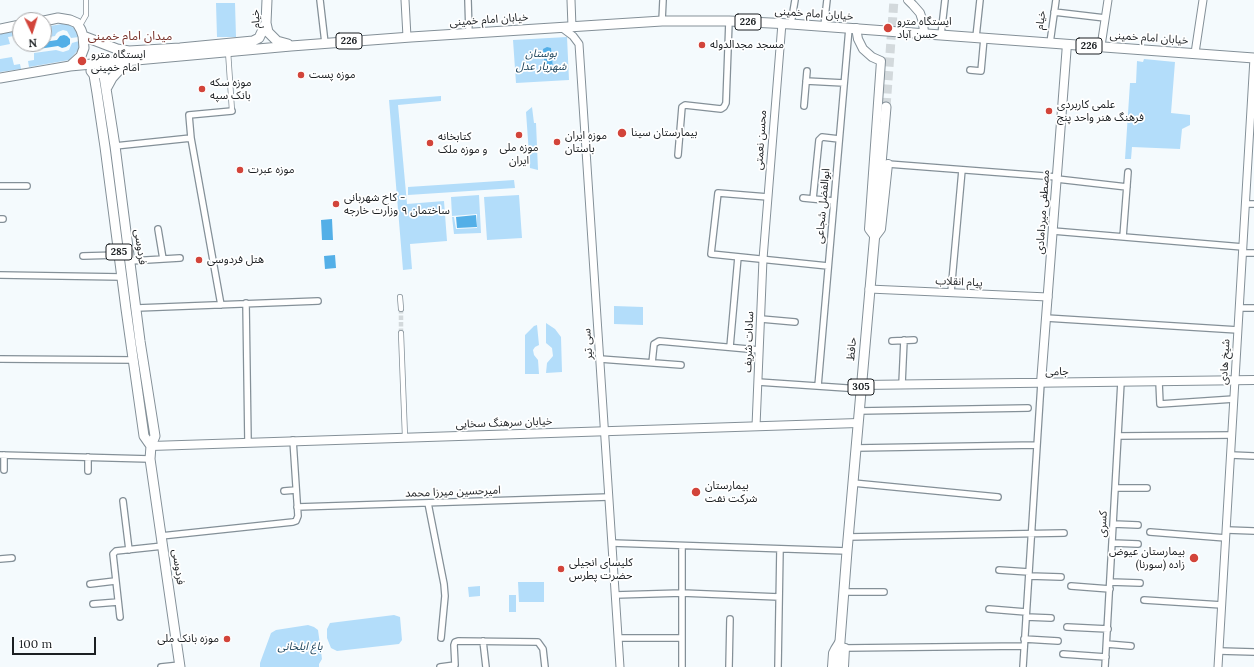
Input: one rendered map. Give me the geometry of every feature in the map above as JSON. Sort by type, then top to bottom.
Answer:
[{"type":"main road","name":"خیام","points":[[267,0],[266,23],[268,32],[273,38],[291,46]]},
{"type":"main road","points":[[908,0],[920,13],[924,33]]},
{"type":"main road","points":[[52,19],[58,18],[70,20],[77,23],[79,27],[83,36],[84,48],[75,66]]},
{"type":"main road","name":"خیابان امام خمینی","points":[[131,61],[325,43],[662,21],[786,23],[1254,58]]},
{"type":"main road","points":[[83,36],[117,49],[128,51],[180,48],[253,41],[259,38],[266,23]]},
{"type":"main road","points":[[0,29],[12,27]]},
{"type":"main road","name":"305","points":[[852,28],[863,49],[872,57],[881,61],[869,229],[875,237]]},
{"type":"main road","name":"مصطفی میردامادی","points":[[1041,383],[1067,44]]},
{"type":"main road","points":[[106,90],[112,78],[121,68],[131,61]]},
{"type":"main road","name":"226","points":[[75,66],[131,61]]},
{"type":"main road","points":[[0,78],[75,66],[90,69],[94,75]]},
{"type":"main road","name":"فردوسی","points":[[150,446],[144,436],[94,75],[100,73],[102,73],[105,78],[137,308],[140,341],[155,436],[150,446],[150,458],[180,666]]},
{"type":"main road","name":"حافظ","points":[[844,667],[842,645],[843,592],[886,107]]},
{"type":"main road","points":[[105,147],[115,146]]},
{"type":"main road","points":[[875,237],[881,229],[888,164]]},
{"type":"main road","points":[[126,309],[137,308]]},
{"type":"main road","points":[[131,341],[140,341]]},
{"type":"main road","points":[[133,360],[143,359]]},
{"type":"main road","name":"جامی","points":[[861,387],[902,384],[1254,380]]},
{"type":"main road","name":"خیابان سرهنگ سخایی","points":[[150,446],[858,422]]},
{"type":"main road","name":"حافظ","points":[[832,667],[833,653],[835,649],[842,645]]},
{"type":"main road","name":"حافظ","points":[[838,667],[842,645]]},
{"type":"street","points":[[79,27],[86,15],[86,0]]},
{"type":"street","points":[[320,0],[325,43]]},
{"type":"street","points":[[405,0],[409,37]]},
{"type":"street","points":[[409,0],[409,37]]},
{"type":"street","points":[[468,0],[470,33]]},
{"type":"street","points":[[571,0],[572,26]]},
{"type":"street","points":[[662,21],[664,0]]},
{"type":"street","points":[[786,23],[795,0]]},
{"type":"street","points":[[824,26],[827,0]]},
{"type":"street","points":[[941,35],[945,0]]},
{"type":"street","points":[[970,70],[981,72],[980,0]]},
{"type":"street","name":"خیام","points":[[1050,43],[1056,0]]},
{"type":"street","points":[[1102,46],[1108,0]]},
{"type":"street","points":[[1195,53],[1203,0]]},
{"type":"street","points":[[1054,12],[1105,18]]},
{"type":"street","points":[[678,155],[682,107],[685,105],[721,108],[724,107],[726,103],[729,21]]},
{"type":"street","name":"محسن نعمتی","points":[[763,259],[786,23]]},
{"type":"street","name":"سی تیر","points":[[562,27],[573,36],[579,44],[620,667]]},
{"type":"street","name":"ابوالفضل شجاعی","points":[[818,386],[844,83],[852,28]]},
{"type":"street","points":[[221,304],[191,138],[189,115],[232,111],[228,51]]},
{"type":"street","name":"شیخ هادی","points":[[1218,667],[1236,381],[1239,308],[1251,148],[1254,58]]},
{"type":"street","points":[[804,106],[807,71]]},
{"type":"street","points":[[806,81],[844,83]]},
{"type":"street","points":[[813,199],[819,140],[822,137],[839,139]]},
{"type":"street","points":[[115,146],[191,138]]},
{"type":"street","points":[[888,164],[1057,178],[1127,188]]},
{"type":"street","points":[[951,292],[962,170]]},
{"type":"street","points":[[1123,237],[1128,172]]},
{"type":"street","points":[[0,186],[27,186]]},
{"type":"street","points":[[768,197],[718,193],[711,254],[828,266]]},
{"type":"street","points":[[803,198],[834,202]]},
{"type":"street","points":[[1246,204],[1254,204]]},
{"type":"street","points":[[158,230],[162,259]]},
{"type":"street","points":[[1053,231],[1243,250],[1254,254]]},
{"type":"street","points":[[83,256],[119,255]]},
{"type":"street","points":[[730,347],[738,257]]},
{"type":"street","points":[[130,261],[180,258]]},
{"type":"street","name":"سادات شریف","points":[[756,426],[763,259]]},
{"type":"street","points":[[0,275],[122,276]]},
{"type":"street","name":"پیام انقلاب","points":[[869,288],[1048,297]]},
{"type":"street","points":[[400,297],[400,309]]},
{"type":"street","points":[[137,308],[318,301]]},
{"type":"street","points":[[246,304],[248,442]]},
{"type":"street","points":[[1239,308],[1254,308]]},
{"type":"street","points":[[1046,318],[1238,330]]},
{"type":"street","points":[[761,319],[796,322]]},
{"type":"street","points":[[401,333],[405,437]]},
{"type":"street","points":[[902,384],[904,340]]},
{"type":"street","points":[[892,341],[914,340]]},
{"type":"street","points":[[652,363],[654,344],[659,341],[760,350]]},
{"type":"street","points":[[0,359],[133,360]]},
{"type":"street","points":[[600,359],[681,365]]},
{"type":"street","points":[[758,382],[861,387]]},
{"type":"street","name":"کسری","points":[[1105,667],[1121,382]]},
{"type":"street","points":[[1159,382],[1160,404],[1234,399]]},
{"type":"street","points":[[1023,667],[1041,383]]},
{"type":"street","points":[[859,411],[1028,408]]},
{"type":"street","points":[[1118,436],[1232,435]]},
{"type":"street","points":[[161,536],[293,522],[297,519],[297,507],[293,440]]},
{"type":"street","points":[[856,448],[1037,445]]},
{"type":"street","points":[[4,470],[2,455],[150,458]]},
{"type":"street","points":[[1231,455],[1254,456]]},
{"type":"street","points":[[88,457],[88,471]]},
{"type":"street","points":[[853,483],[998,497]]},
{"type":"street","points":[[1116,488],[1147,488]]},
{"type":"street","points":[[284,491],[296,490]]},
{"type":"street","name":"امیرحسین میرزا محمد","points":[[297,507],[609,497]]},
{"type":"street","points":[[123,501],[129,550]]},
{"type":"street","points":[[428,503],[444,584],[445,596],[442,638]]},
{"type":"street","points":[[1113,524],[1138,525]]},
{"type":"street","points":[[1227,530],[1254,531]]},
{"type":"street","points":[[1150,532],[1226,538]]},
{"type":"street","points":[[848,537],[1064,533]]},
{"type":"street","points":[[1112,542],[1138,544]]},
{"type":"street","points":[[612,544],[847,551]]},
{"type":"street","points":[[120,617],[113,554],[116,551],[163,546]]},
{"type":"street","points":[[682,546],[682,667]]},
{"type":"street","points":[[778,667],[780,549]]},
{"type":"street","points":[[0,559],[12,558]]},
{"type":"street","points":[[999,570],[1061,577]]},
{"type":"street","points":[[90,584],[116,581]]},
{"type":"street","points":[[1110,582],[1140,583]]},
{"type":"street","points":[[1071,586],[1110,589]]},
{"type":"street","points":[[843,592],[884,592]]},
{"type":"street","points":[[615,595],[682,594],[779,597]]},
{"type":"street","points":[[1144,600],[1222,605]]},
{"type":"street","points":[[93,604],[118,602]]},
{"type":"street","points":[[989,609],[1051,618]]},
{"type":"street","points":[[729,667],[730,619]]},
{"type":"street","points":[[1067,627],[1108,630]]},
{"type":"street","points":[[618,638],[682,638]]},
{"type":"street","points":[[1024,639],[1058,641]]},
{"type":"street","points":[[483,641],[486,667]]},
{"type":"street","points":[[440,667],[455,666],[455,642],[483,641],[538,642],[543,649],[545,667]]},
{"type":"street","points":[[1107,644],[1132,646]]},
{"type":"street","points":[[842,645],[1024,646]]},
{"type":"street","points":[[1219,652],[1254,652]]},
{"type":"street","points":[[1062,654],[1106,657]]},
{"type":"street","points":[[161,667],[180,666]]},
{"type":"green space","points":[[216,3],[235,3],[236,37],[217,37]]},
{"type":"green space","name":"میدان امام خمینی","points":[[62,24],[69,25],[74,28],[79,37],[71,38],[67,31],[63,30],[52,37],[52,26]]},
{"type":"green space","points":[[12,32],[12,36],[8,37],[10,44],[0,46],[0,34]]},
{"type":"green space","name":"بوستان شهریار عدل","points":[[567,37],[569,80],[516,83],[513,40]]},
{"type":"green space","name":"میدان امام خمینی","points":[[79,41],[80,47],[69,60],[29,67],[28,61],[34,60],[34,53],[52,52],[52,51],[56,50],[63,52],[69,50],[72,43]]},
{"type":"green space","points":[[12,57],[14,65],[20,64],[21,69],[0,72],[0,59]]},
{"type":"green space","points":[[1144,59],[1175,62],[1171,113],[1190,115],[1190,125],[1182,129],[1180,149],[1132,147],[1131,159],[1125,159],[1130,83],[1136,83],[1137,61],[1143,62]]},
{"type":"green space","points":[[441,96],[441,101],[398,105],[407,204],[444,201],[447,241],[410,244],[412,269],[403,270],[389,100]]},
{"type":"green space","points":[[532,107],[534,123],[536,123],[538,170],[530,168],[526,112]]},
{"type":"green space","points":[[514,180],[515,188],[408,195],[408,187]]},
{"type":"green space","points":[[479,195],[481,233],[454,234],[452,217],[454,217],[456,229],[477,228],[477,214],[452,216],[451,197]]},
{"type":"green space","points":[[519,195],[522,238],[487,240],[484,197]]},
{"type":"green space","points":[[614,306],[643,307],[643,325],[614,324]]},
{"type":"green space","points":[[546,323],[555,329],[561,337],[562,372],[546,373],[547,363],[553,356],[552,348],[546,343]]},
{"type":"green space","points":[[537,325],[539,345],[533,350],[534,355],[538,360],[539,374],[525,374],[525,335]]},
{"type":"green space","points":[[518,582],[544,582],[544,602],[519,602]]},
{"type":"green space","points":[[480,586],[480,596],[469,597],[468,587]]},
{"type":"green space","points":[[509,595],[516,595],[516,612],[509,612]]},
{"type":"green space","points":[[394,615],[400,617],[402,640],[399,644],[337,651],[331,648],[327,638],[327,629],[330,623]]},
{"type":"green space","name":"باغ ایلخانی","points":[[308,625],[318,630],[322,659],[319,667],[260,667],[260,663],[271,633],[276,630]]},
{"type":"water","points":[[60,36],[67,36],[70,39],[70,44],[62,48],[58,46],[52,47],[52,41],[57,40]]},
{"type":"water","points":[[547,47],[551,48],[553,68],[549,70],[545,69],[543,49]]},
{"type":"water","points":[[476,215],[477,227],[457,228],[456,217]]},
{"type":"water","points":[[332,219],[333,240],[322,240],[321,220]]},
{"type":"water","points":[[335,255],[336,268],[325,269],[324,256]]},
{"type":"tunnel","points":[[886,107],[894,0]]},
{"type":"tunnel","points":[[401,309],[401,333]]},
{"type":"place","name":"ایستگاه مترو حسن آباد","points":[[888,28]]},
{"type":"place","name":"مسجد مجدالدوله","points":[[702,45]]},
{"type":"place","name":"ایستگاه مترو امام خمینی","points":[[82,61]]},
{"type":"place","name":"موزه پست","points":[[301,75]]},
{"type":"place","name":"موزه سکه بانک سپه","points":[[202,89]]},
{"type":"place","name":"علمی کاربردی فرهنگ هنر واحد پنج","points":[[1049,111]]},
{"type":"place","name":"بیمارستان سینا","points":[[622,133]]},
{"type":"place","name":"موزه ملی ایران","points":[[519,135]]},
{"type":"place","name":"موزه ایران باستان","points":[[557,142]]},
{"type":"place","name":"کتابخانه و موزه ملک","points":[[430,143]]},
{"type":"place","name":"موزه عبرت","points":[[240,170]]},
{"type":"place","name":"کاخ شهربانی - ساختمان ۹ وزارت خارجه","points":[[336,204]]},
{"type":"place","name":"هتل فردوسی","points":[[199,260]]},
{"type":"place","name":"بیمارستان شرکت نفت","points":[[696,492]]},
{"type":"place","name":"بیمارستان عیوض زاده (سورنا)","points":[[1194,558]]},
{"type":"place","name":"کلیسای انجیلی حضرت پطرس","points":[[561,569]]},
{"type":"place","name":"موزه بانک ملی","points":[[227,639]]},
{"type":"district","name":"میدان امام خمینی","points":[[130,37]]}]
